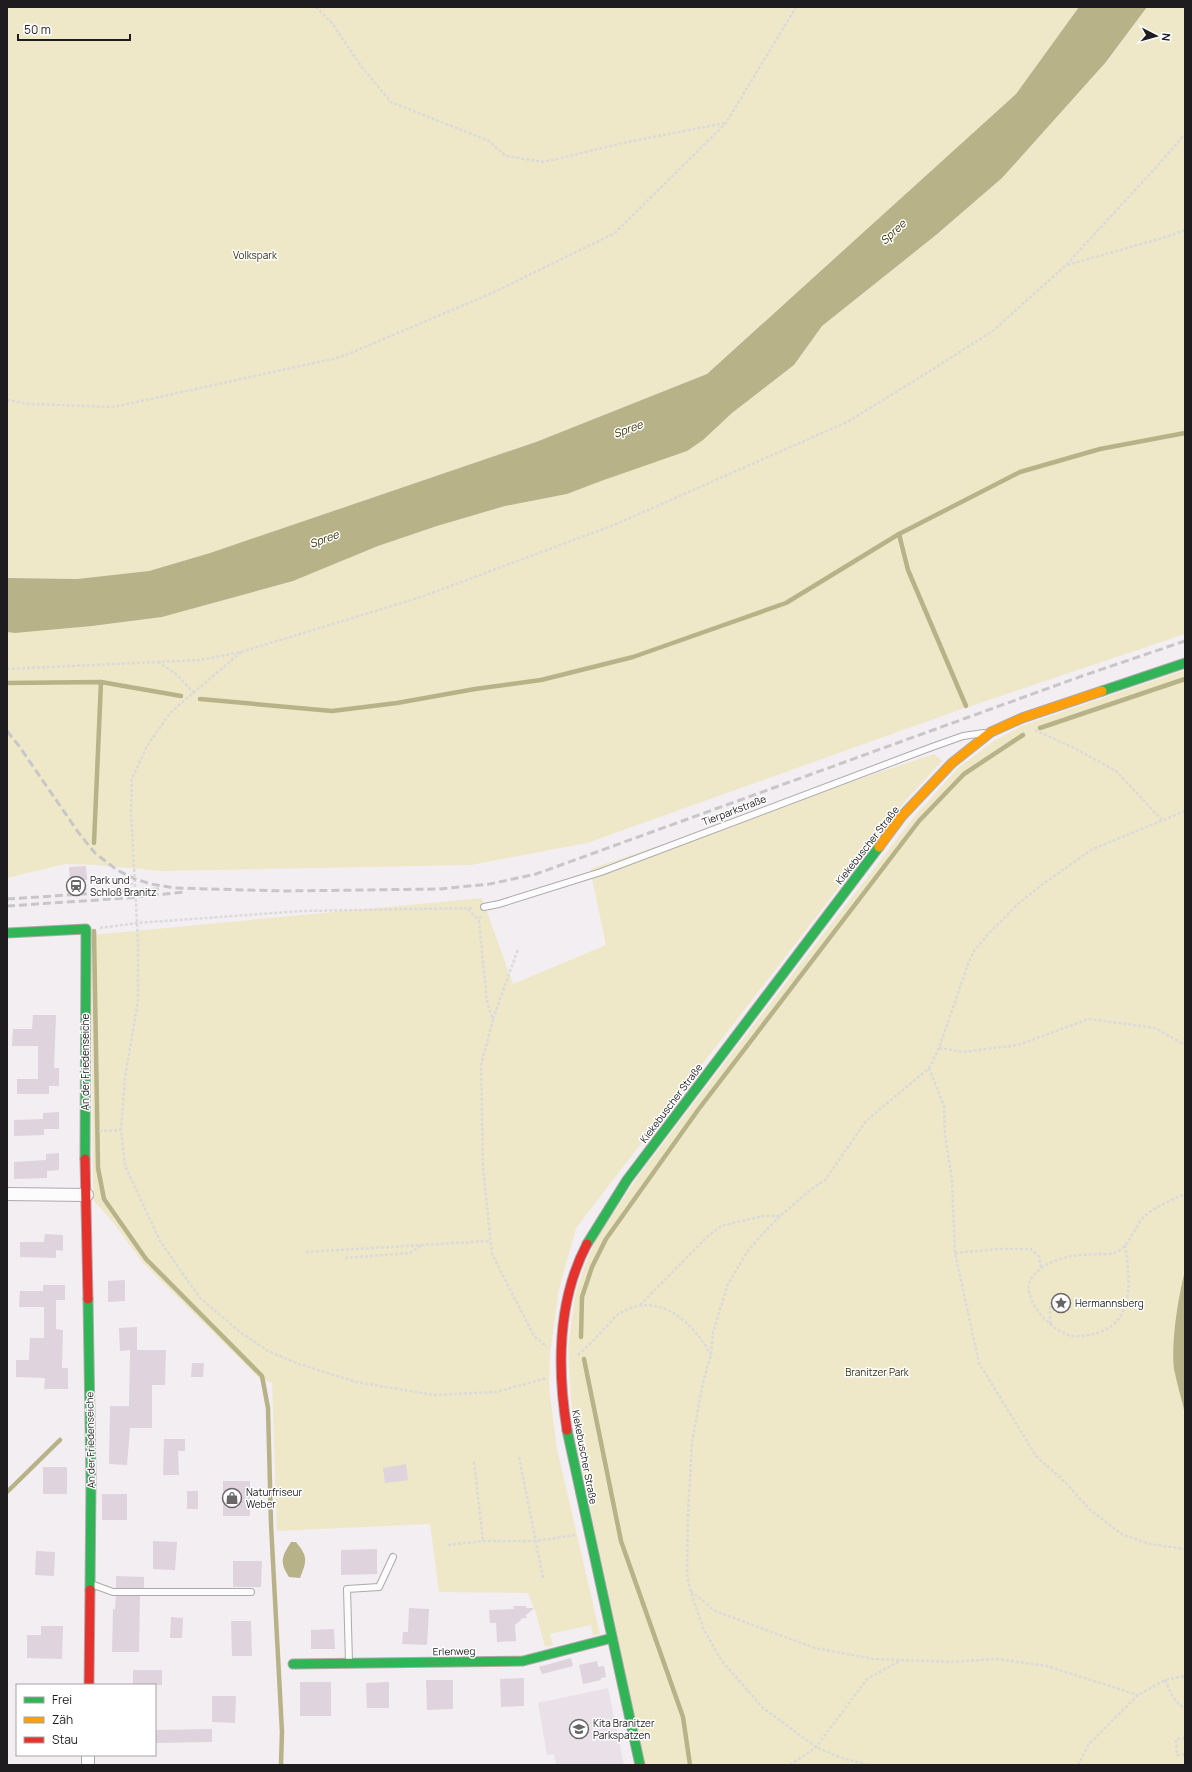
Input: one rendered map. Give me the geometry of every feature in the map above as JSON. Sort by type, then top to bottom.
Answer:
[{"type":"street","name":"Kiekebuscher Straße","points":[[640,1765],[571,1451],[563,1400],[563,1323],[567,1293],[577,1264],[590,1236],[628,1180],[902,816],[952,763],[992,732],[1022,718],[1185,663]]},
{"type":"street","points":[[7,933],[86,929]]},
{"type":"street","name":"An der Friedenseiche","points":[[86,929],[85,1131],[91,1481],[89,1684]]},
{"type":"street","points":[[7,1194],[87,1195]]},
{"type":"street","name":"Erlenweg","points":[[293,1664],[523,1661],[612,1638]]},
{"type":"lane","name":"Tierparkstraße","points":[[484,907],[499,904],[601,872],[963,736],[992,732]]},
{"type":"lane","points":[[349,1664],[347,1589],[379,1587],[393,1557]]},
{"type":"lane","points":[[90,1584],[113,1592],[251,1592]]},
{"type":"path","points":[[316,7],[332,23],[361,66],[390,102],[490,141],[506,156],[544,162],[623,143],[726,123]]},
{"type":"path","points":[[7,400],[29,404],[114,407],[341,357],[490,294],[615,233],[726,123],[796,7]]},
{"type":"path","points":[[7,669],[200,660],[241,652],[421,597],[614,525],[847,422],[994,330],[1066,265],[1160,164],[1185,134]]},
{"type":"path","points":[[1066,265],[1166,237],[1185,230]]},
{"type":"path","points":[[241,652],[171,712],[146,746],[132,779],[131,812],[137,923],[138,1000],[125,1078],[121,1130],[125,1166],[160,1241],[200,1298],[240,1332],[268,1350],[299,1364],[356,1382],[435,1395],[496,1392],[549,1377]]},
{"type":"path","points":[[158,662],[176,674],[194,693]]},
{"type":"path","points":[[1022,718],[1034,729],[1076,749],[1116,771],[1163,821]]},
{"type":"path","points":[[868,1765],[839,1757],[816,1747],[763,1708],[721,1660],[703,1628],[690,1590],[687,1574],[692,1442],[703,1382],[711,1356],[713,1332],[728,1284],[747,1252],[780,1216],[810,1190],[825,1180],[866,1121],[929,1068],[939,1048],[968,964],[974,951],[988,934],[1018,904],[1043,884],[1091,850],[1185,812]]},
{"type":"path","points":[[130,884],[135,884]]},
{"type":"path","points":[[86,929],[137,923],[302,911],[468,909],[484,907],[480,921],[487,1002],[493,1020]]},
{"type":"path","points":[[468,909],[480,921]]},
{"type":"path","points":[[518,949],[493,1020],[481,1065],[483,1168],[489,1241],[492,1254],[534,1336],[552,1350]]},
{"type":"path","points":[[939,1048],[964,1052],[1018,1045],[1088,1019],[1155,1028],[1185,1045]]},
{"type":"path","points":[[929,1068],[944,1106],[945,1134],[952,1180],[955,1253],[979,1363],[1036,1456],[1065,1482],[1090,1510],[1123,1535],[1150,1544],[1185,1549]]},
{"type":"path","points":[[103,1131],[121,1130]]},
{"type":"path","points":[[1125,1245],[1128,1290],[1125,1309],[1116,1322],[1097,1333],[1083,1336],[1067,1335],[1051,1324],[1036,1309],[1029,1291],[1031,1278],[1041,1268],[1055,1260],[1065,1257],[1111,1254],[1119,1251],[1125,1245],[1145,1216],[1157,1207],[1185,1194]]},
{"type":"path","points":[[640,1305],[707,1237],[721,1226],[764,1216],[780,1216]]},
{"type":"path","points":[[306,1252],[489,1241]]},
{"type":"path","points":[[345,1258],[410,1253],[422,1245]]},
{"type":"path","points":[[955,1253],[998,1249],[1031,1249],[1039,1257],[1041,1268]]},
{"type":"path","points":[[1051,1324],[1050,1311],[1056,1295],[1065,1298],[1067,1300],[1067,1304],[1065,1306],[1060,1306],[1058,1304],[1060,1297]]},
{"type":"path","points":[[578,1355],[620,1312],[640,1305],[652,1305],[680,1317],[702,1340],[711,1356]]},
{"type":"path","points":[[519,1457],[543,1578]]},
{"type":"path","points":[[474,1462],[483,1541]]},
{"type":"path","points":[[448,1545],[483,1541],[536,1541],[581,1534]]},
{"type":"path","points":[[690,1590],[715,1611],[816,1648],[874,1659],[952,1662],[1004,1660],[1047,1666],[1138,1695]]},
{"type":"path","points":[[790,1765],[816,1747],[868,1679],[901,1660]]},
{"type":"path","points":[[1078,1765],[1089,1744],[1138,1695],[1165,1680],[1185,1676]]},
{"type":"path","points":[[1165,1680],[1179,1705],[1185,1708]]},
{"type":"path","points":[[1185,1738],[1176,1739],[1177,1755],[1185,1754]]},
{"type":"shaded area","name":"Kita Branitzer Parkspatzen","points":[[608,1688],[624,1765],[556,1765],[554,1754],[547,1755],[538,1703]]},
{"type":"green space","name":"Volkspark","points":[[7,7],[1079,7],[1016,94],[707,374],[536,442],[210,553],[149,571],[77,579],[7,578]]},
{"type":"green space","points":[[1147,7],[1185,7],[1185,634],[959,710],[587,843],[471,865],[161,871],[96,865],[65,864],[7,878],[7,632],[15,633],[92,626],[162,617],[293,581],[378,546],[437,526],[505,506],[567,494],[703,440],[732,413],[794,365],[822,326],[936,235],[1002,178],[1109,59]]},
{"type":"green space","name":"Branitzer Park","points":[[1185,670],[1185,1765],[645,1765],[578,1451],[571,1401],[568,1348],[575,1295],[585,1265],[597,1237],[642,1171],[808,954],[914,817],[958,768],[994,741],[1021,726]]},
{"type":"green space","points":[[934,754],[942,761],[907,799],[576,1228],[559,1289],[550,1354],[549,1388],[557,1449],[600,1634],[593,1636],[591,1625],[550,1634],[553,1645],[545,1647],[536,1613],[528,1593],[439,1592],[430,1524],[277,1531],[272,1383],[259,1378],[143,1263],[113,1222],[93,1200],[91,935],[482,898],[513,984],[606,945],[590,869]]},
{"type":"water","name":"Spree","points":[[1079,7],[1147,7],[1106,62],[1002,178],[936,235],[822,326],[794,365],[732,413],[703,440],[687,451],[567,494],[505,506],[437,526],[378,546],[293,581],[162,617],[92,626],[15,633],[7,632],[7,578],[77,579],[149,571],[210,553],[536,442],[707,374],[1016,94]]},
{"type":"water","points":[[1185,1271],[1185,1414],[1174,1369],[1173,1346],[1180,1294]]},
{"type":"water","points":[[291,1542],[296,1542],[303,1551],[305,1559],[300,1578],[289,1577],[283,1563],[285,1551]]},
{"type":"building","points":[[86,866],[87,880],[70,881],[69,867]]},
{"type":"building","points":[[33,1015],[56,1015],[54,1068],[59,1068],[59,1086],[49,1086],[49,1094],[17,1094],[17,1079],[38,1079],[38,1046],[12,1046],[13,1029],[32,1029]]},
{"type":"building","points":[[59,1112],[59,1129],[44,1129],[44,1135],[14,1136],[14,1120],[43,1119],[43,1113]]},
{"type":"building","points":[[59,1153],[59,1170],[47,1171],[47,1178],[14,1179],[14,1162],[46,1160],[46,1154]]},
{"type":"building","points":[[45,1234],[63,1235],[63,1251],[56,1250],[56,1258],[20,1257],[20,1242],[44,1242]]},
{"type":"building","points":[[125,1280],[125,1301],[108,1302],[108,1281]]},
{"type":"building","points":[[43,1285],[65,1285],[65,1300],[56,1300],[56,1329],[63,1330],[62,1368],[68,1368],[68,1389],[44,1389],[45,1378],[16,1377],[16,1360],[29,1360],[30,1338],[44,1338],[44,1307],[19,1307],[20,1291],[43,1291]]},
{"type":"building","points":[[137,1327],[137,1350],[166,1350],[165,1385],[152,1385],[152,1428],[130,1428],[127,1465],[109,1464],[110,1406],[129,1406],[130,1350],[120,1351],[119,1328]]},
{"type":"building","points":[[192,1363],[204,1363],[203,1377],[191,1377]]},
{"type":"building","points":[[164,1439],[185,1439],[185,1451],[178,1451],[179,1475],[163,1475]]},
{"type":"building","points":[[406,1464],[408,1480],[385,1483],[383,1468]]},
{"type":"building","points":[[43,1467],[67,1467],[67,1494],[43,1494]]},
{"type":"building","points":[[223,1481],[250,1481],[250,1516],[223,1516]]},
{"type":"building","points":[[187,1491],[198,1491],[198,1509],[187,1509]]},
{"type":"building","points":[[102,1494],[127,1494],[127,1520],[102,1520]]},
{"type":"building","points":[[153,1541],[177,1542],[175,1570],[153,1569]]},
{"type":"building","points":[[377,1549],[377,1574],[341,1575],[341,1550]]},
{"type":"building","points":[[36,1551],[55,1552],[54,1576],[35,1575]]},
{"type":"building","points":[[233,1561],[262,1561],[261,1587],[233,1587]]},
{"type":"building","points":[[116,1576],[144,1577],[144,1588],[116,1588]]},
{"type":"building","points":[[116,1596],[140,1596],[139,1652],[112,1652],[113,1609],[115,1609]]},
{"type":"building","points":[[513,1606],[526,1606],[526,1608],[534,1608],[526,1615],[527,1618],[523,1618],[515,1625],[516,1641],[497,1642],[496,1623],[490,1623],[489,1610],[514,1609]]},
{"type":"building","points":[[409,1608],[429,1609],[427,1645],[402,1644],[403,1632],[408,1632]]},
{"type":"building","points":[[171,1617],[183,1618],[182,1638],[170,1638]]},
{"type":"building","points":[[231,1621],[251,1621],[252,1656],[232,1656]]},
{"type":"building","points":[[41,1626],[63,1626],[62,1659],[27,1658],[27,1635],[41,1635]]},
{"type":"building","points":[[334,1629],[335,1649],[311,1649],[311,1630]]},
{"type":"building","points":[[571,1658],[573,1666],[542,1674],[539,1667]]},
{"type":"building","points":[[597,1661],[598,1667],[604,1666],[606,1677],[601,1678],[601,1680],[583,1684],[579,1665]]},
{"type":"building","points":[[133,1670],[162,1670],[162,1685],[133,1684]]},
{"type":"building","points":[[524,1678],[524,1706],[501,1707],[500,1679]]},
{"type":"building","points":[[426,1680],[453,1680],[453,1709],[427,1710]]},
{"type":"building","points":[[300,1682],[331,1682],[331,1716],[300,1716]]},
{"type":"building","points":[[389,1682],[389,1708],[367,1708],[366,1683]]},
{"type":"building","points":[[212,1696],[236,1696],[235,1723],[212,1722]]},
{"type":"building","points":[[212,1729],[212,1742],[156,1743],[156,1730]]},
{"type":"waterway","points":[[200,699],[332,711],[397,703],[475,689],[541,680],[633,657],[786,603],[899,534],[1020,472],[1100,449],[1185,433]]},
{"type":"waterway","points":[[899,534],[908,570],[966,706]]},
{"type":"waterway","points":[[1040,728],[1185,679]]},
{"type":"waterway","points":[[7,683],[101,682],[181,696]]},
{"type":"waterway","points":[[94,843],[101,682]]},
{"type":"waterway","points":[[581,1337],[582,1297],[592,1267],[606,1239],[698,1110],[919,821],[964,774],[1023,735]]},
{"type":"waterway","points":[[94,931],[98,1168],[104,1199],[146,1259],[262,1376],[268,1408],[271,1524],[282,1732],[281,1765]]},
{"type":"waterway","points":[[584,1359],[621,1541],[683,1717],[690,1765]]},
{"type":"waterway","points":[[7,1492],[60,1440]]},
{"type":"railway","points":[[7,731],[78,832],[95,853],[117,870],[135,879],[151,884],[175,888],[284,891],[439,889],[490,884],[536,874],[1082,676],[1185,641]]},
{"type":"railway","points":[[7,899],[160,889]]},
{"type":"railway","points":[[7,906],[127,898],[184,892]]},
{"type":"traffic: fast","points":[[1102,691],[1185,663]]},
{"type":"traffic: fast","points":[[587,1244],[627,1180],[879,847]]},
{"type":"traffic: fast","points":[[7,933],[86,929],[85,1159]]},
{"type":"traffic: fast","points":[[88,1299],[91,1481],[90,1590]]},
{"type":"traffic: fast","points":[[567,1430],[640,1765]]},
{"type":"traffic: fast","points":[[293,1664],[523,1661],[612,1638]]},
{"type":"traffic: slow","points":[[879,847],[902,816],[952,763],[991,732],[1022,718],[1102,691]]},
{"type":"traffic: jam","points":[[85,1159],[88,1299]]},
{"type":"traffic: jam","points":[[567,1430],[562,1383],[562,1335],[570,1288],[577,1266],[587,1244]]},
{"type":"traffic: jam","points":[[89,1684],[90,1590]]},
{"type":"place","name":"Park und Schloß Branitz","points":[[76,886]]},
{"type":"place","name":"Hermannsberg","points":[[1061,1303]]},
{"type":"place","name":"Naturfriseur Weber","points":[[232,1498]]},
{"type":"place","name":"Kita Branitzer Parkspatzen","points":[[579,1729]]}]
